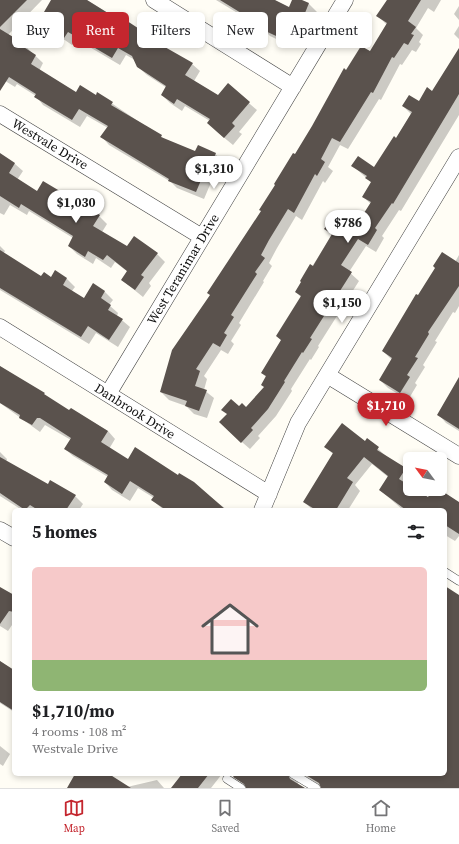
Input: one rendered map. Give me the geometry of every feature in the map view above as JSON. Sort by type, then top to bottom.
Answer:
[{"type":"street","points":[[154,0],[293,87]]},
{"type":"street","name":"West Teranimar Drive","points":[[108,394],[345,0]]},
{"type":"street","name":"Westvale Drive","points":[[0,114],[202,237]]},
{"type":"street","points":[[263,508],[298,423],[459,157]]},
{"type":"street","name":"Danbrook Drive","points":[[0,327],[269,494]]},
{"type":"street","points":[[327,375],[459,456]]},
{"type":"street","points":[[0,530],[12,537]]},
{"type":"lane","points":[[447,573],[459,581]]},
{"type":"lane","points":[[296,776],[316,788]]},
{"type":"lane","points":[[227,779],[241,788]]},
{"type":"building","points":[[0,0],[27,0],[15,12],[12,12],[12,15],[0,27]]},
{"type":"building","points":[[51,0],[87,0],[106,12],[72,12],[72,34],[68,32],[64,38],[64,12],[44,12]]},
{"type":"building","points":[[220,0],[275,0],[289,7],[292,0],[302,0],[309,3],[305,12],[276,12],[276,36],[268,32],[268,12],[239,12]]},
{"type":"building","points":[[387,0],[421,0],[408,21],[416,27],[411,34],[414,35],[408,45],[404,43],[394,58],[392,57],[373,93],[371,92],[340,142],[332,138],[321,159],[325,162],[317,176],[315,174],[294,213],[288,209],[269,240],[261,255],[265,258],[255,272],[257,274],[231,315],[234,317],[224,333],[227,335],[220,347],[213,343],[196,369],[200,371],[195,386],[207,390],[199,411],[185,406],[187,401],[160,392],[172,350],[210,295],[207,293],[261,211],[259,210],[275,185],[274,184],[312,126],[344,68],[346,70],[360,48],[365,48],[370,51],[372,48],[387,23],[376,16]]},
{"type":"building","points":[[129,22],[137,27],[137,48],[167,48],[193,63],[185,75],[218,95],[228,83],[250,102],[232,123],[235,126],[224,138],[207,123],[210,119],[177,99],[174,104],[161,95],[166,86],[137,67],[132,56],[118,48],[129,48]]},
{"type":"building","points":[[0,29],[12,36],[12,48],[25,48],[36,55],[31,64],[76,92],[80,85],[96,95],[97,92],[113,102],[111,105],[162,135],[161,137],[195,151],[198,145],[216,153],[210,167],[207,166],[196,192],[168,181],[169,179],[100,137],[108,126],[79,109],[72,120],[34,97],[36,94],[9,77],[0,91]]},
{"type":"building","points":[[95,48],[118,48],[112,58]]},
{"type":"building","points":[[459,48],[459,94],[393,204],[392,203],[375,228],[377,230],[368,245],[358,239],[341,265],[352,272],[310,338],[312,339],[303,353],[302,352],[268,409],[251,428],[253,430],[241,443],[219,422],[227,414],[221,410],[231,399],[239,406],[242,403],[246,407],[264,387],[261,385],[266,376],[261,373],[281,340],[276,336],[301,296],[295,292],[310,264],[313,266],[332,234],[324,229],[332,218],[341,224],[346,217],[357,224],[371,202],[362,197],[371,182],[365,178],[367,176],[351,166],[358,156],[374,167],[394,136],[396,138],[412,112],[402,106],[409,95],[419,101],[427,87],[432,91]]},
{"type":"building","points":[[0,153],[15,163],[9,173],[37,191],[43,181],[100,215],[93,226],[127,246],[134,236],[158,253],[141,275],[144,277],[135,290],[121,280],[127,271],[107,255],[103,260],[88,251],[85,257],[68,246],[73,236],[21,204],[19,208],[0,196]]},
{"type":"building","points":[[0,250],[41,276],[44,272],[51,277],[55,270],[67,278],[63,285],[84,298],[93,283],[105,291],[101,298],[111,305],[108,310],[123,319],[109,340],[88,326],[81,337],[0,288]]},
{"type":"building","points":[[442,252],[459,263],[459,286],[428,332],[429,334],[415,357],[418,358],[407,375],[410,377],[400,393],[379,380],[392,358],[382,351],[416,294],[418,295],[435,268],[433,266]]},
{"type":"building","points":[[0,366],[45,393],[44,394],[69,410],[71,408],[108,431],[101,442],[128,459],[135,447],[178,475],[179,473],[194,482],[224,508],[163,508],[151,500],[154,496],[130,481],[122,494],[104,482],[108,475],[64,449],[71,438],[40,418],[37,418],[32,425],[19,418],[20,415],[0,403]]},
{"type":"building","points":[[459,377],[459,429],[437,415]]},
{"type":"building","points":[[342,423],[365,441],[367,438],[379,447],[377,450],[403,466],[403,473],[399,479],[403,482],[403,496],[428,497],[447,496],[447,494],[459,502],[459,534],[447,526],[447,508],[403,508],[379,490],[388,476],[364,457],[347,478],[353,482],[337,508],[313,508],[303,502],[333,453],[324,447]]},
{"type":"building","points":[[0,457],[48,484],[50,480],[76,495],[67,508],[35,508],[30,505],[27,508],[22,508],[0,493]]},
{"type":"building","points":[[0,587],[12,594],[12,612],[9,611],[0,624]]},
{"type":"building","points":[[447,587],[459,595],[459,788],[321,788],[319,783],[307,776],[447,776]]},
{"type":"building","points":[[0,661],[12,669],[12,710],[0,702]]},
{"type":"building","points":[[74,776],[112,776],[131,788],[67,788]]},
{"type":"building","points":[[180,776],[207,776],[198,788],[171,788]]},
{"type":"building","points":[[289,776],[290,779],[305,788],[246,788],[244,784],[233,777]]}]
